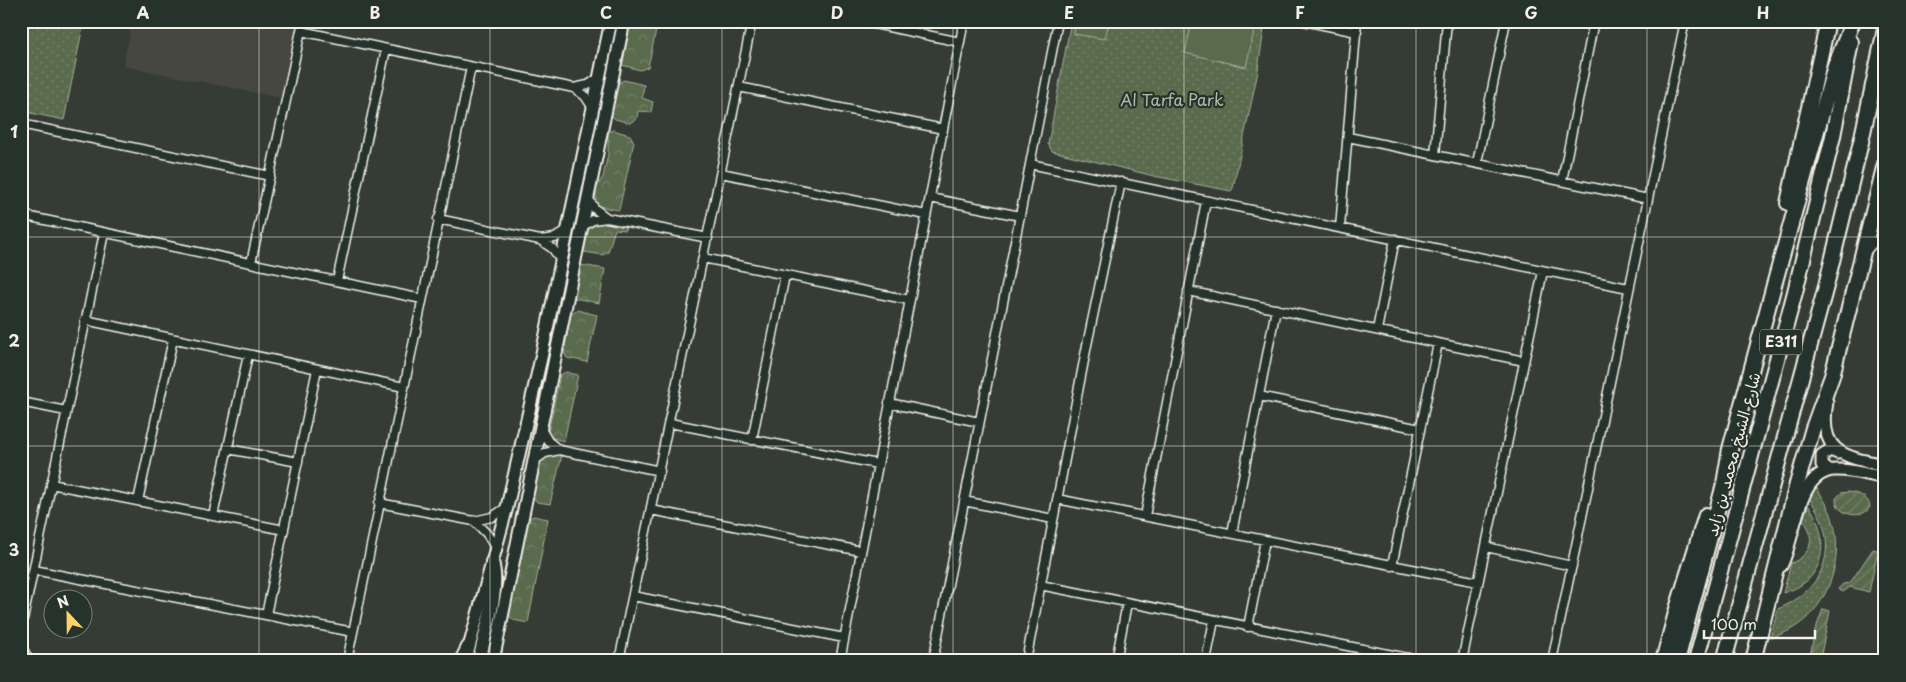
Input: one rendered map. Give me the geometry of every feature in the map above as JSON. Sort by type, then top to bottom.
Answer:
[{"type":"highway","points":[[1774,285],[1779,240],[1812,100],[1828,21]]},
{"type":"highway","points":[[1677,661],[1724,484],[1730,449],[1774,285],[1835,66],[1854,21]]},
{"type":"highway","name":"شارع الشيخ محمد بن زايد","points":[[1696,661],[1795,292],[1832,136],[1854,21]]},
{"type":"highway","name":"E311","points":[[1724,661],[1826,290],[1861,142],[1885,29]]},
{"type":"highway","points":[[1753,661],[1813,428],[1832,376],[1883,184],[1885,164]]},
{"type":"highway","points":[[1663,661],[1677,608],[1716,483],[1730,449]]},
{"type":"highway","points":[[1728,661],[1732,634]]},
{"type":"main road","points":[[462,661],[468,647],[497,549],[507,507],[611,21]]},
{"type":"main road","points":[[494,661],[624,21]]},
{"type":"main road","points":[[560,266],[562,282],[556,316],[562,324]]},
{"type":"main road","points":[[1832,376],[1824,415],[1830,440],[1838,452]]},
{"type":"main road","points":[[1828,470],[1822,465],[1822,455],[1830,450],[1855,460],[1885,465]]},
{"type":"main road","points":[[1774,578],[1786,555],[1804,493],[1813,479],[1828,470],[1850,471],[1885,478]]},
{"type":"main road","points":[[479,661],[495,587],[495,572],[492,562]]},
{"type":"main road","points":[[466,661],[468,647]]},
{"type":"street","points":[[252,263],[302,21]]},
{"type":"street","points":[[619,661],[652,510],[752,21]]},
{"type":"street","points":[[860,21],[960,42]]},
{"type":"street","points":[[843,660],[844,638],[964,21]]},
{"type":"street","points":[[933,661],[1058,21]]},
{"type":"street","points":[[1304,21],[1356,32]]},
{"type":"street","points":[[1340,228],[1358,21]]},
{"type":"street","points":[[1435,154],[1447,21]]},
{"type":"street","points":[[1477,163],[1506,21]]},
{"type":"street","points":[[1562,180],[1594,21]]},
{"type":"street","points":[[1552,661],[1685,21]]},
{"type":"street","points":[[300,31],[574,88],[588,85],[599,78]]},
{"type":"street","points":[[337,281],[386,49]]},
{"type":"street","points":[[347,661],[470,67]]},
{"type":"street","points":[[739,87],[943,129]]},
{"type":"street","points":[[574,88],[585,96],[593,108]]},
{"type":"street","points":[[21,124],[270,176]]},
{"type":"street","points":[[1348,137],[1648,199]]},
{"type":"street","points":[[1030,164],[1628,288]]},
{"type":"street","points":[[721,173],[926,215]]},
{"type":"street","points":[[1026,661],[1086,345],[1121,182]]},
{"type":"street","points":[[587,196],[595,209],[607,218]]},
{"type":"street","points":[[930,198],[1020,216]]},
{"type":"street","points":[[1145,516],[1206,201]]},
{"type":"street","points":[[21,215],[422,299]]},
{"type":"street","points":[[582,227],[593,220],[607,218],[708,238]]},
{"type":"street","points":[[438,219],[540,240],[555,238],[568,229]]},
{"type":"street","points":[[21,629],[104,233]]},
{"type":"street","points":[[1861,262],[1870,245],[1885,237]]},
{"type":"street","points":[[540,240],[553,249],[560,266]]},
{"type":"street","points":[[1377,330],[1395,240]]},
{"type":"street","points":[[703,258],[909,300]]},
{"type":"street","points":[[1462,661],[1542,271]]},
{"type":"street","points":[[752,440],[785,274]]},
{"type":"street","points":[[1188,291],[1524,361]]},
{"type":"street","points":[[1232,533],[1276,309]]},
{"type":"street","points":[[85,320],[404,387]]},
{"type":"street","points":[[138,501],[172,339]]},
{"type":"street","points":[[1392,566],[1438,343]]},
{"type":"street","points":[[213,516],[248,354]]},
{"type":"street","points":[[266,615],[318,369]]},
{"type":"street","points":[[1259,396],[1420,429]]},
{"type":"street","points":[[21,402],[66,411]]},
{"type":"street","points":[[889,403],[979,422]]},
{"type":"street","points":[[670,423],[877,464]]},
{"type":"street","points":[[540,429],[548,441],[560,450]]},
{"type":"street","points":[[228,449],[298,462]]},
{"type":"street","points":[[534,461],[545,453],[560,450],[660,471]]},
{"type":"street","points":[[51,484],[284,530]]},
{"type":"street","points":[[1057,499],[1478,582]]},
{"type":"street","points":[[964,501],[1053,519]]},
{"type":"street","points":[[379,503],[474,522],[492,517],[507,507]]},
{"type":"street","points":[[652,510],[861,551]]},
{"type":"street","points":[[474,522],[487,534],[497,549]]},
{"type":"street","points":[[1248,627],[1265,540]]},
{"type":"street","points":[[1486,547],[1572,566]]},
{"type":"street","points":[[34,570],[353,632]]},
{"type":"street","points":[[1040,585],[1423,661]]},
{"type":"street","points":[[633,596],[844,638]]},
{"type":"street","points":[[1116,661],[1127,603]]},
{"type":"street","points":[[1206,661],[1214,620]]},
{"type":"street","points":[[623,644],[624,661]]},
{"type":"street","points":[[21,645],[29,661]]},
{"type":"shaded area","points":[[132,21],[297,21],[281,98],[123,66]]},
{"type":"green space","points":[[21,21],[84,21],[64,120],[21,111]]},
{"type":"green space","points":[[631,21],[658,21],[648,67],[640,70],[622,65]]},
{"type":"green space","name":"Al Tarfa Park","points":[[1071,21],[1235,21],[1264,29],[1257,76],[1231,191],[1154,176],[1052,151],[1048,144]]},
{"type":"green space","points":[[1076,21],[1109,21],[1105,39],[1074,34]]},
{"type":"green space","points":[[1192,21],[1210,21],[1254,31],[1246,67],[1185,53]]},
{"type":"green space","points":[[624,80],[644,85],[642,98],[653,102],[651,112],[638,111],[637,118],[630,123],[615,119],[611,115],[618,83]]},
{"type":"green space","points":[[613,130],[630,135],[634,142],[619,210],[599,205],[592,195],[603,177],[608,154],[608,132]]},
{"type":"green space","points":[[599,221],[626,226],[625,230],[615,229],[608,252],[603,255],[584,252],[587,236],[584,233],[585,228]]},
{"type":"green space","points":[[581,265],[605,269],[599,303],[574,298]]},
{"type":"green space","points":[[577,310],[597,315],[587,362],[567,358],[564,353],[571,313]]},
{"type":"green space","points":[[566,372],[578,375],[564,441],[553,438],[548,433],[560,375]]},
{"type":"green space","points":[[555,452],[562,455],[550,504],[537,502],[533,497],[538,469],[536,463],[541,456]]},
{"type":"green space","points":[[1816,486],[1830,512],[1836,535],[1835,565],[1831,580],[1817,607],[1807,618],[1795,627],[1770,638],[1778,609],[1795,600],[1808,589],[1818,576],[1824,562],[1826,547],[1825,531],[1819,515],[1809,498]]},
{"type":"green space","points":[[1848,492],[1862,496],[1868,501],[1870,507],[1861,514],[1855,515],[1844,512],[1837,504],[1836,498],[1841,493]]},
{"type":"green space","points":[[1808,505],[1814,514],[1821,536],[1820,558],[1810,578],[1794,589],[1783,593],[1791,563],[1803,556],[1810,545],[1810,532],[1803,520]]},
{"type":"green space","points":[[533,516],[548,519],[528,623],[513,620],[509,615],[528,520]]},
{"type":"green space","points":[[1873,549],[1878,550],[1869,592],[1850,587],[1843,592],[1838,589],[1843,584],[1850,583]]},
{"type":"green space","points":[[1823,609],[1830,611],[1820,659],[1822,661],[1809,661],[1815,631]]}]
